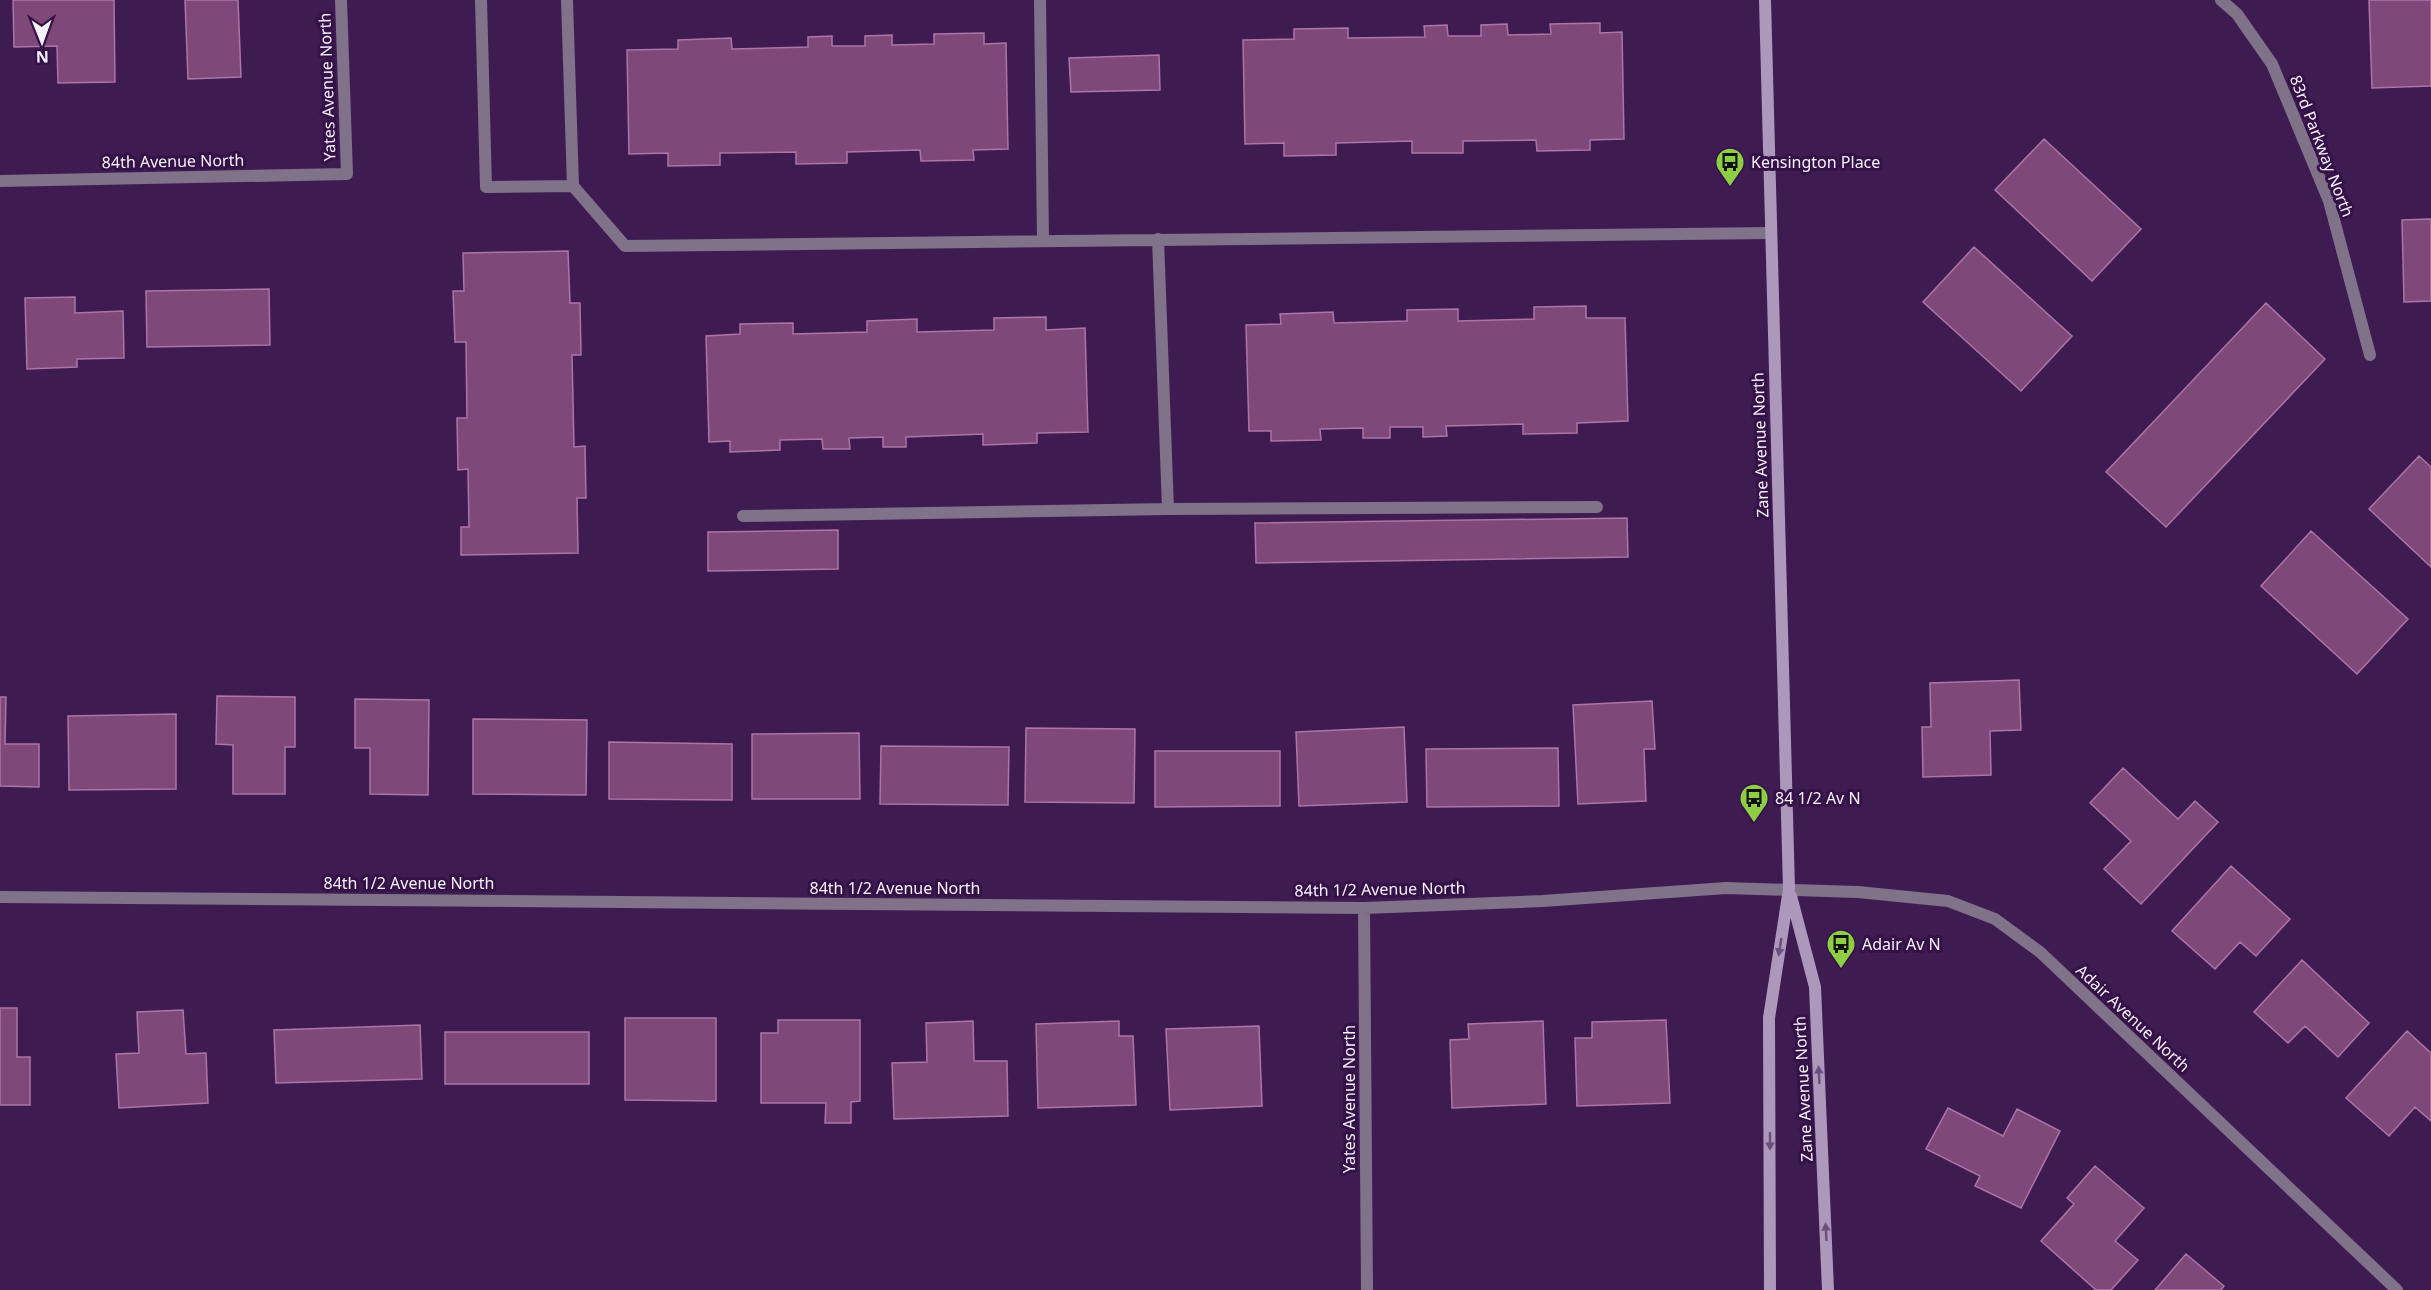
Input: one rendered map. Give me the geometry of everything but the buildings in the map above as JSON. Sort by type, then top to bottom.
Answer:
[{"type":"main road","name":"Zane Avenue North","points":[[1765,0],[1789,889],[1769,1018],[1770,1290]]},
{"type":"main road","name":"Zane Avenue North","points":[[1789,889],[1815,987],[1828,1290]]},
{"type":"street","name":"Yates Avenue North","points":[[341,0],[346,174]]},
{"type":"street","points":[[481,0],[486,187],[573,186]]},
{"type":"street","points":[[567,0],[573,186],[624,246],[1771,233]]},
{"type":"street","points":[[1040,0],[1043,240]]},
{"type":"street","name":"83rd Parkway North","points":[[2221,0],[2237,14],[2277,74],[2329,201],[2370,355]]},
{"type":"street","name":"84th Avenue North","points":[[0,181],[346,174]]},
{"type":"street","points":[[1158,239],[1168,509]]},
{"type":"street","points":[[743,516],[1168,509],[1597,507]]},
{"type":"street","name":"84th 1/2 Avenue North","points":[[0,897],[1364,908],[1531,902],[1726,888],[1789,889]]},
{"type":"street","name":"Adair Avenue North","points":[[1789,889],[1858,892],[1948,901],[1995,919],[2040,952],[2397,1290]]},
{"type":"street","name":"Yates Avenue North","points":[[1364,908],[1367,1290]]},
{"type":"place","name":"Kensington Place","points":[[1730,188]]},
{"type":"place","name":"84 1/2 Av N","points":[[1754,824]]},
{"type":"place","name":"Adair Av N","points":[[1841,970]]}]
